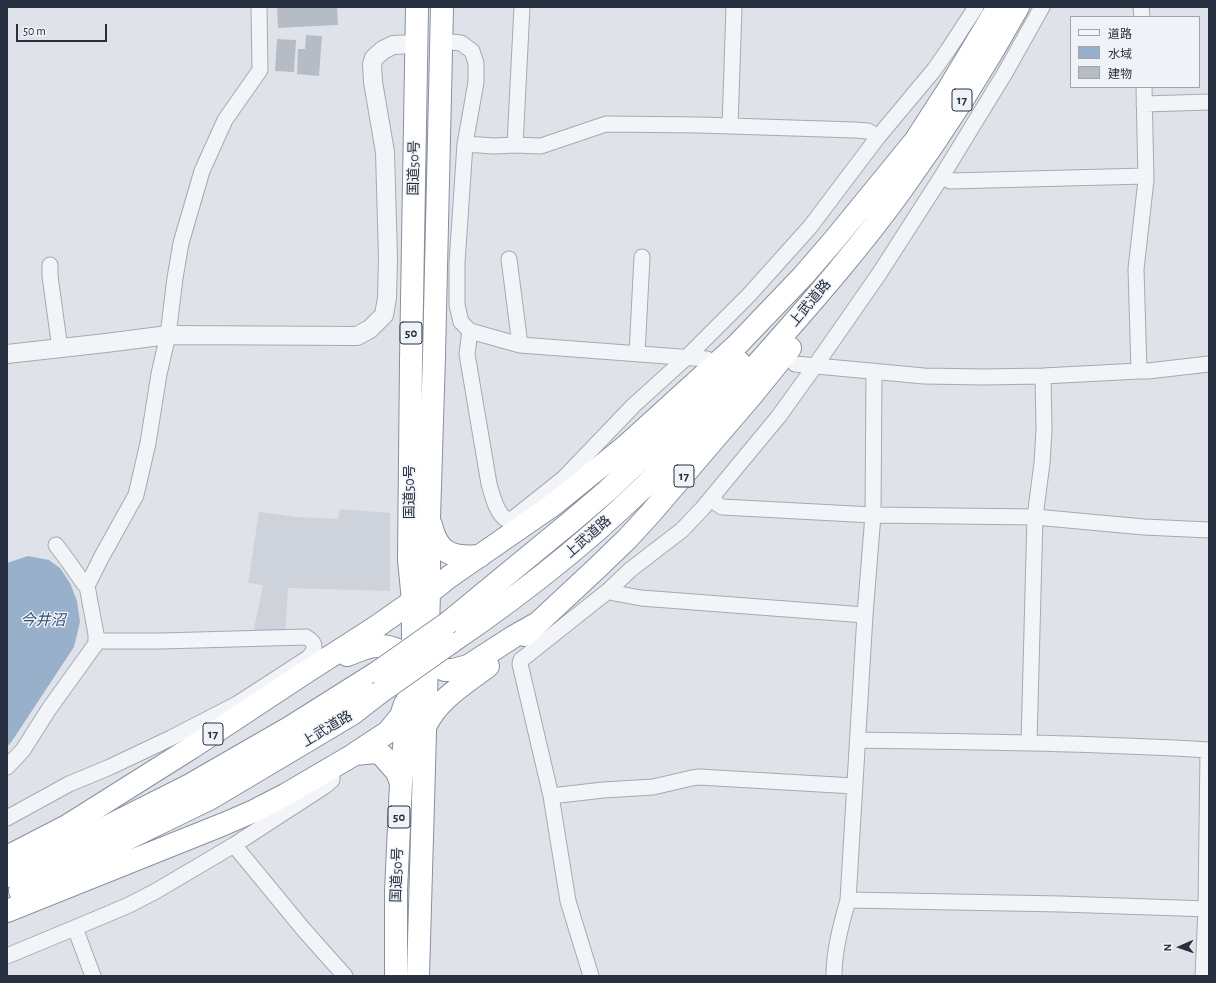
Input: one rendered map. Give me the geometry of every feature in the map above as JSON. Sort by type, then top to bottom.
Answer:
[{"type":"highway","name":"国道50号","points":[[417,7],[409,560],[421,597]]},
{"type":"highway","name":"国道50号","points":[[396,976],[396,891],[401,783],[418,665],[421,597],[430,518],[442,7]]},
{"type":"highway","name":"上武道路","points":[[7,876],[190,785],[289,728],[378,672],[459,615],[607,491],[697,406],[741,361],[797,300],[842,245],[875,203],[948,90],[998,7]]},
{"type":"highway","name":"上武道路","points":[[7,898],[210,798],[352,714],[379,693],[506,603],[566,556],[615,514],[704,424],[853,252],[901,190],[955,112],[1018,7]]},
{"type":"highway","name":"17","points":[[7,857],[67,826],[255,699],[306,672],[376,628],[553,505],[627,445],[736,346],[826,250],[915,141]]},
{"type":"highway","name":"17","points":[[426,725],[430,715],[444,700],[513,646],[627,539],[752,395],[845,279],[860,258],[901,190]]},
{"type":"highway","points":[[430,518],[435,538],[441,548],[447,553],[459,557],[480,556]]},
{"type":"highway","name":"17","points":[[418,665],[436,666],[445,670],[453,670],[468,666],[536,624]]},
{"type":"highway","points":[[7,911],[248,814],[285,795],[355,754],[388,732],[401,716],[418,665],[396,650],[376,646],[362,649],[348,655],[314,673],[306,672]]},
{"type":"highway","name":"国道50号","points":[[418,665],[426,725],[418,976]]},
{"type":"highway","points":[[355,754],[376,752],[382,755],[397,772],[401,783]]},
{"type":"street","points":[[7,767],[23,750],[49,708],[92,649],[96,640],[87,586],[136,495],[148,444],[159,374],[168,335],[181,243],[202,171],[224,120],[260,70],[260,7]]},
{"type":"street","points":[[515,145],[522,7]]},
{"type":"street","points":[[730,126],[734,7]]},
{"type":"street","points":[[470,332],[467,354],[489,484],[495,504],[501,515],[503,518],[512,519],[564,478],[634,405],[687,357],[749,296],[805,233],[878,137],[934,70],[976,7]]},
{"type":"street","points":[[591,976],[568,901],[552,796],[520,664],[521,660],[608,591],[630,570],[682,530],[710,500],[779,416],[879,274],[1005,74],[1042,7]]},
{"type":"street","points":[[442,41],[461,43],[472,51],[476,63],[476,82],[465,144],[457,264],[457,304],[460,322],[470,332],[520,345],[707,359]]},
{"type":"street","points":[[7,354],[60,349],[168,335],[357,336],[370,329],[384,315],[387,298],[388,258],[385,152],[373,82],[372,64],[374,58],[382,50],[393,44],[416,44]]},
{"type":"street","points":[[1139,371],[1136,269],[1146,176],[1144,88]]},
{"type":"street","points":[[1144,104],[1209,102]]},
{"type":"street","points":[[465,144],[494,146],[541,146],[606,124],[700,125],[855,130],[868,131],[878,137]]},
{"type":"street","points":[[942,176],[950,181],[1146,176]]},
{"type":"street","points":[[637,354],[642,257]]},
{"type":"street","points":[[509,258],[520,345]]},
{"type":"street","points":[[50,266],[60,349]]},
{"type":"street","points":[[795,364],[924,376],[983,377],[1148,371],[1209,364]]},
{"type":"street","points":[[834,976],[837,940],[848,900],[865,615],[873,515],[874,372]]},
{"type":"street","points":[[1029,743],[1035,518],[1042,463],[1044,430],[1043,376]]},
{"type":"street","points":[[710,500],[722,507],[873,515],[1035,518],[1144,527],[1209,530]]},
{"type":"street","points":[[56,545],[87,586]]},
{"type":"street","points":[[608,591],[641,598],[865,615]]},
{"type":"street","points":[[7,818],[69,784],[171,738],[237,704],[255,699],[308,658],[314,650],[311,640],[306,637],[160,641],[96,640]]},
{"type":"street","points":[[858,740],[1171,747],[1209,750],[1207,909],[1203,976]]},
{"type":"street","points":[[7,956],[75,928],[156,891],[234,844],[325,786],[332,780],[332,774],[328,770]]},
{"type":"street","points":[[552,796],[603,790],[653,787],[699,777],[854,786]]},
{"type":"street","points":[[234,844],[304,930],[345,976]]},
{"type":"street","points":[[848,900],[1061,904],[1207,909]]},
{"type":"street","points":[[75,928],[93,976]]},
{"type":"shaded area","points":[[340,509],[390,513],[390,591],[288,588],[285,634],[253,634],[263,585],[248,583],[259,512],[296,517],[338,519]]},
{"type":"water","name":"今井沼","points":[[28,556],[49,560],[60,568],[70,583],[77,601],[80,622],[74,647],[7,747],[7,563]]},
{"type":"building","points":[[277,7],[337,7],[338,25],[278,28]]},
{"type":"building","points":[[306,35],[322,36],[319,76],[297,74],[298,49],[305,49]]},
{"type":"building","points":[[277,39],[296,40],[294,72],[275,71]]}]
